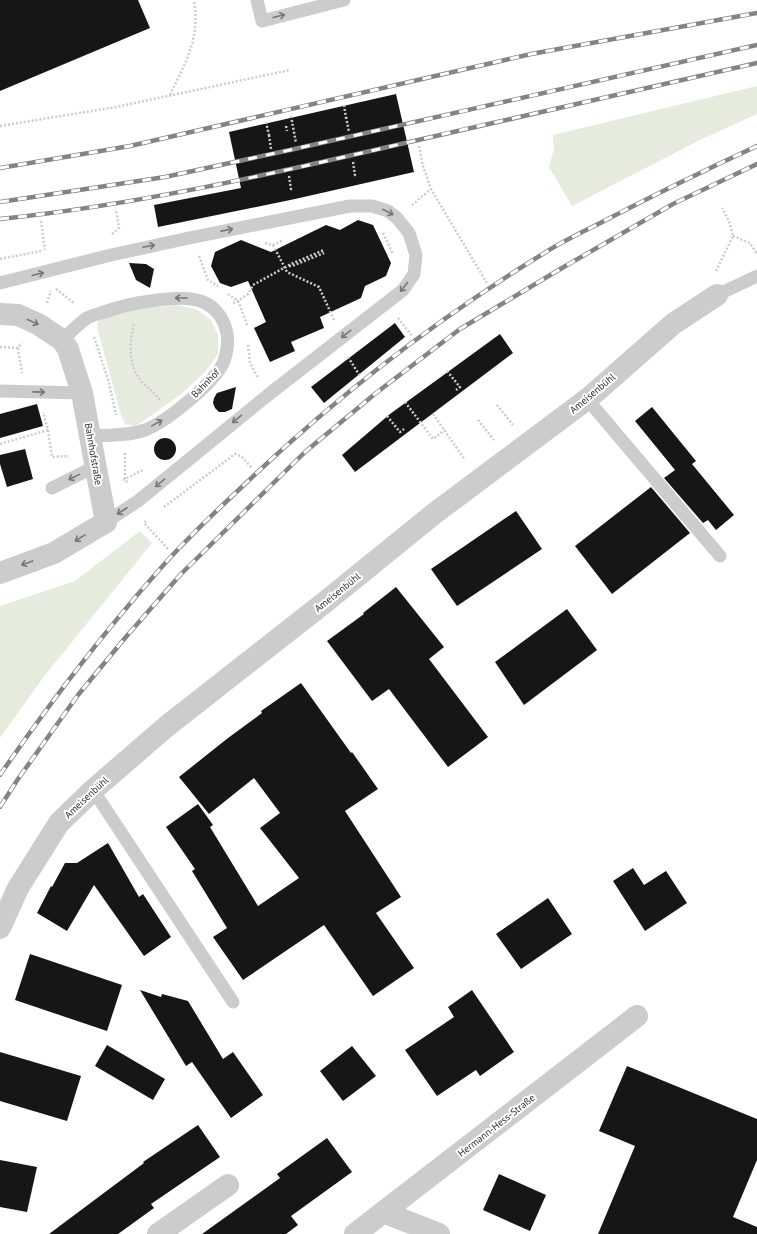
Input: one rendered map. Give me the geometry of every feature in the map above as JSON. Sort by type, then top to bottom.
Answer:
[{"type":"street","name":"Ameisenbühl","points":[[0,928],[18,888],[59,823],[93,790],[167,726],[324,603],[435,513],[587,399],[631,352],[717,295]]},
{"type":"street","name":"Bahnhofstraße","points":[[0,314],[18,315],[38,324],[62,340],[68,349],[82,393],[106,522]]},
{"type":"street","points":[[0,573],[54,553],[106,522]]},
{"type":"street","name":"Hermann-Hess-Straße","points":[[355,1234],[637,1016]]},
{"type":"street","points":[[158,1234],[228,1185]]},
{"type":"street","points":[[383,1212],[439,1234]]},
{"type":"lane","points":[[257,0],[262,21],[344,0]]},
{"type":"lane","points":[[0,284],[127,251],[350,206],[372,206],[388,211],[397,218],[410,233],[416,255],[414,274],[403,290],[268,394],[138,501],[106,522]]},
{"type":"lane","points":[[717,295],[757,276]]},
{"type":"lane","name":"Bahnhof","points":[[62,340],[88,318],[113,309],[141,302],[180,298],[192,299],[205,303],[216,311],[225,325],[228,334],[225,357],[218,372],[172,414],[144,430],[121,435],[91,436]]},
{"type":"lane","points":[[0,391],[82,393]]},
{"type":"lane","points":[[587,399],[720,556]]},
{"type":"lane","points":[[52,488],[96,466]]},
{"type":"lane","points":[[93,790],[234,1002]]},
{"type":"path","points":[[170,95],[189,55],[194,36],[197,17],[194,0]]},
{"type":"path","points":[[0,126],[116,107],[290,70]]},
{"type":"path","points":[[344,105],[349,132]]},
{"type":"path","points":[[291,116],[296,143]]},
{"type":"path","points":[[266,122],[270,134],[271,149]]},
{"type":"path","points":[[286,126],[287,130]]},
{"type":"path","points":[[294,131],[299,130]]},
{"type":"path","points":[[419,146],[423,166],[431,189],[488,285]]},
{"type":"path","points":[[353,162],[354,175]]},
{"type":"path","points":[[289,176],[292,188]]},
{"type":"path","points":[[397,218],[431,189]]},
{"type":"path","points":[[717,295],[714,274],[733,236],[729,222],[722,208]]},
{"type":"path","points":[[116,209],[119,228]]},
{"type":"path","points":[[0,259],[45,250],[41,221]]},
{"type":"path","points":[[379,227],[397,260]]},
{"type":"path","points":[[733,236],[750,243],[757,254]]},
{"type":"path","points":[[261,242],[273,245],[288,238]]},
{"type":"path","points":[[273,245],[287,267],[287,272],[319,287],[336,324]]},
{"type":"path","points":[[248,294],[253,285],[287,267],[324,251]]},
{"type":"path","points":[[198,254],[208,280],[220,288]]},
{"type":"path","points":[[60,285],[52,286],[82,310],[88,318],[108,379],[125,453],[125,479],[128,485]]},
{"type":"path","points":[[226,292],[238,301]]},
{"type":"path","points":[[141,302],[132,331],[130,351],[134,370],[142,382],[155,393],[172,414]]},
{"type":"path","points":[[398,318],[412,336]]},
{"type":"path","points":[[0,347],[18,348],[23,343]]},
{"type":"path","points":[[18,348],[26,392],[40,400],[48,430],[52,457],[67,456]]},
{"type":"path","points":[[347,357],[360,376]]},
{"type":"path","points":[[447,371],[460,387],[456,390]]},
{"type":"path","points":[[405,402],[433,439],[445,430]]},
{"type":"path","points":[[433,414],[479,481]]},
{"type":"path","points":[[388,416],[400,432],[404,429]]},
{"type":"path","points":[[0,444],[48,430]]},
{"type":"path","points":[[162,509],[235,454],[241,456],[252,468]]},
{"type":"path","points":[[150,518],[144,523],[170,550]]},
{"type":"green space","points":[[757,86],[757,114],[698,141],[572,206],[549,167],[554,149],[553,135]]},
{"type":"green space","points":[[176,305],[196,309],[211,320],[218,335],[218,354],[204,373],[181,394],[142,422],[134,426],[125,424],[121,415],[97,327],[99,318],[138,309]]},
{"type":"green space","points":[[140,531],[152,543],[45,675],[0,738],[0,606],[75,581]]},
{"type":"building","points":[[0,0],[138,0],[150,28],[0,91]]},
{"type":"building","points":[[396,94],[414,172],[295,199],[158,227],[154,205],[241,188],[229,132]]},
{"type":"building","points":[[358,220],[373,225],[391,263],[386,276],[365,286],[361,298],[320,317],[324,328],[291,342],[295,351],[270,362],[254,328],[266,322],[248,281],[231,287],[220,283],[211,266],[215,252],[241,240],[271,252],[326,225],[340,230]]},
{"type":"building","points":[[129,263],[146,264],[154,269],[150,288],[136,280]]},
{"type":"building","points":[[395,323],[405,337],[324,403],[311,387]]},
{"type":"building","points":[[500,334],[513,353],[355,472],[342,455],[390,414]]},
{"type":"building","points":[[236,387],[232,409],[225,412],[219,412],[213,403],[217,393]]},
{"type":"building","points":[[37,404],[43,426],[0,438],[0,414]]},
{"type":"building","points":[[652,407],[696,461],[692,464],[734,515],[716,530],[708,520],[703,523],[664,478],[675,470],[635,421]]},
{"type":"building","points":[[165,438],[173,441],[176,449],[173,457],[165,460],[157,457],[154,449],[157,441]]},
{"type":"building","points":[[25,449],[33,479],[7,487],[0,464],[0,455]]},
{"type":"building","points":[[651,487],[690,533],[612,594],[575,546]]},
{"type":"building","points":[[516,511],[542,549],[457,606],[431,569]]},
{"type":"building","points":[[396,587],[444,647],[429,659],[488,737],[448,767],[389,689],[372,701],[327,641],[364,614],[363,613]]},
{"type":"building","points":[[567,609],[597,650],[524,705],[495,662]]},
{"type":"building","points":[[301,683],[378,789],[345,811],[401,897],[376,913],[414,968],[373,996],[324,925],[243,980],[213,937],[227,928],[192,871],[195,869],[166,827],[198,804],[213,825],[210,827],[258,906],[299,878],[260,828],[280,813],[254,778],[209,814],[179,777],[262,713],[261,711]]},
{"type":"building","points":[[108,843],[139,897],[143,894],[171,937],[144,956],[94,885],[67,931],[37,913],[65,863],[77,863]]},
{"type":"building","points":[[633,868],[644,885],[666,871],[687,903],[645,931],[613,881]]},
{"type":"building","points":[[548,898],[572,934],[521,969],[496,934]]},
{"type":"building","points":[[30,954],[122,985],[107,1031],[15,1000]]},
{"type":"building","points":[[140,990],[161,997],[162,994],[188,1001],[223,1059],[233,1052],[263,1095],[231,1118],[192,1062],[186,1066]]},
{"type":"building","points":[[472,990],[514,1052],[480,1076],[476,1070],[437,1096],[405,1050],[454,1017],[448,1007]]},
{"type":"building","points":[[107,1045],[165,1079],[153,1100],[95,1066]]},
{"type":"building","points":[[352,1046],[376,1076],[343,1101],[320,1071]]},
{"type":"building","points":[[0,1052],[81,1076],[67,1121],[0,1101]]},
{"type":"building","points":[[627,1066],[757,1119],[757,1160],[733,1217],[757,1227],[757,1234],[598,1234],[635,1146],[599,1131]]},
{"type":"building","points":[[198,1125],[220,1157],[151,1204],[154,1208],[118,1234],[49,1234],[144,1163],[143,1162]]},
{"type":"building","points":[[327,1138],[352,1172],[291,1216],[298,1225],[286,1234],[202,1234],[280,1178],[277,1174]]},
{"type":"building","points":[[0,1160],[37,1167],[27,1212],[0,1207]]},
{"type":"building","points":[[499,1174],[546,1195],[530,1231],[483,1210]]},
{"type":"railway","points":[[0,168],[130,146],[531,54],[757,13]]},
{"type":"railway","points":[[0,202],[165,177],[757,45]]},
{"type":"railway","points":[[0,219],[102,206],[254,177],[757,63]]},
{"type":"railway","points":[[0,775],[77,670],[117,619],[170,558],[212,515],[280,451],[352,389],[466,304],[553,248],[661,192],[757,146]]},
{"type":"railway","points":[[0,807],[18,779],[78,695],[125,638],[181,574],[305,452],[376,393],[460,329],[673,204],[757,164]]}]
